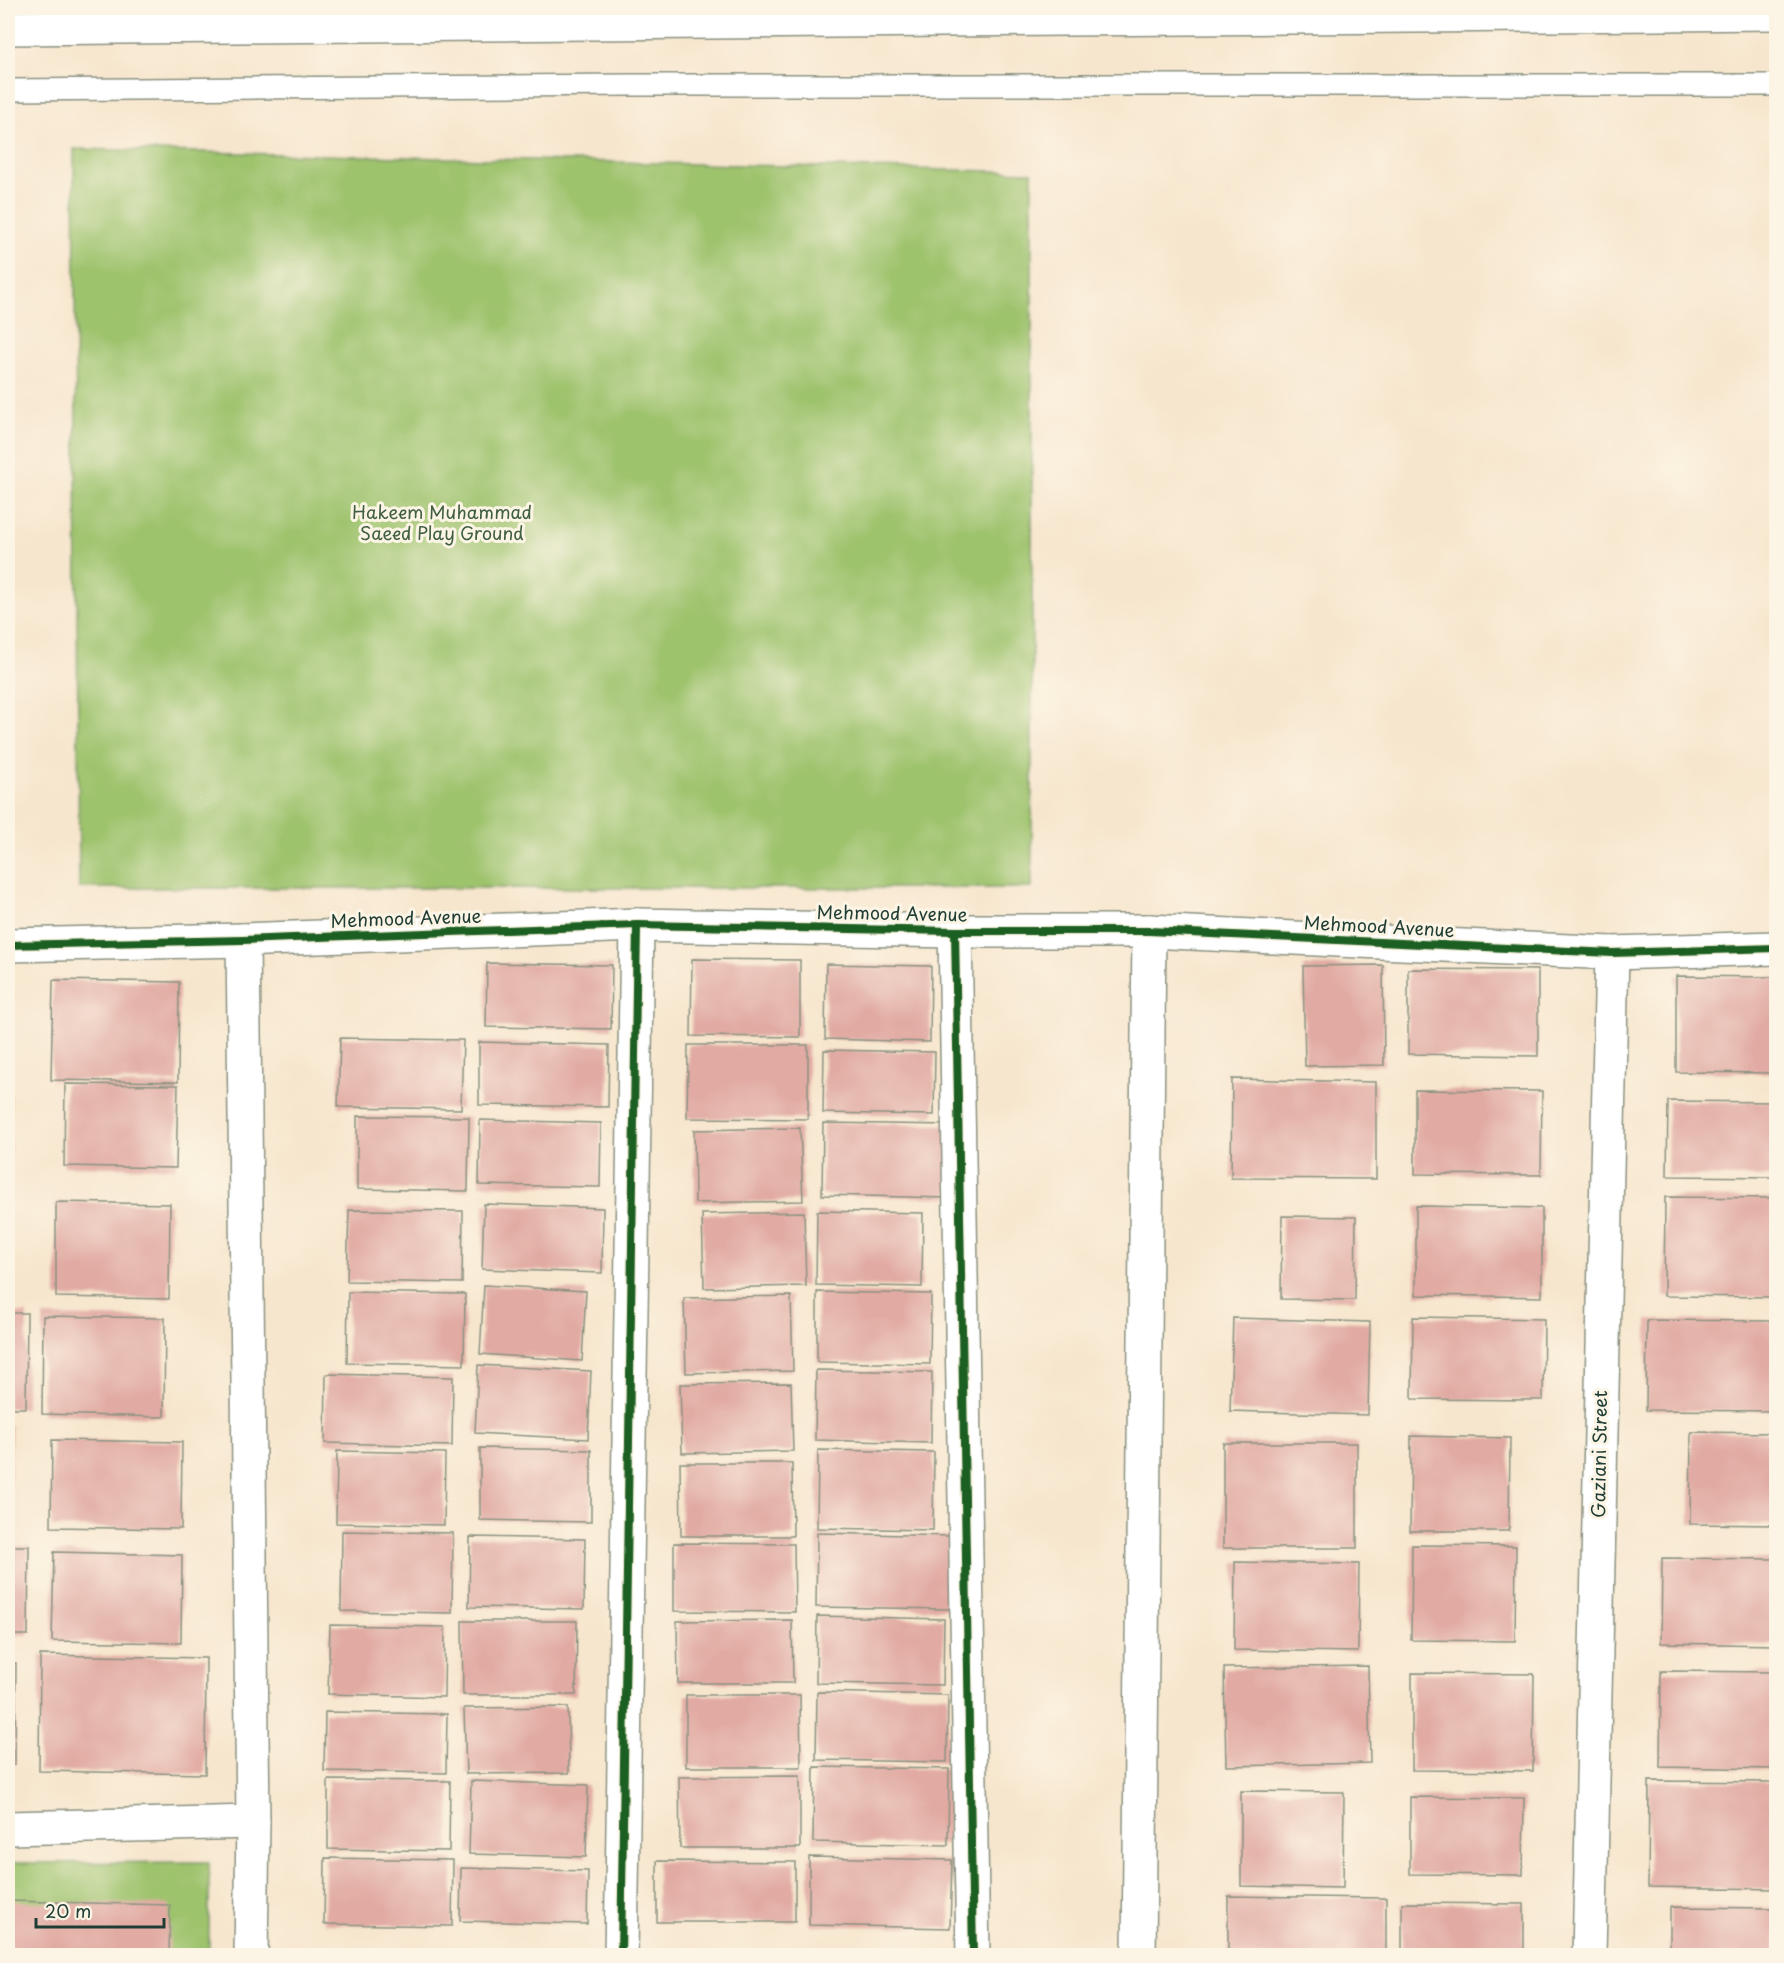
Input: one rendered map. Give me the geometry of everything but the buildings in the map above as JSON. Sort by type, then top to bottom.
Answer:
[{"type":"street","points":[[8,28],[1776,13]]},
{"type":"street","points":[[621,1956],[637,924]]},
{"type":"street","name":"Mehmood Avenue","points":[[8,945],[243,940],[637,924],[955,931],[1149,931],[1612,953],[1776,948]]},
{"type":"street","points":[[955,931],[973,1956]]},
{"type":"street","points":[[1139,1956],[1149,931]]},
{"type":"street","points":[[243,940],[253,1822],[251,1956]]},
{"type":"street","name":"Gaziani Street","points":[[1589,1956],[1612,953]]},
{"type":"street","points":[[8,1828],[253,1822]]},
{"type":"lane","points":[[8,90],[619,85],[1776,85]]},
{"type":"green space","name":"Hakeem Muhammad Saeed Play Ground","points":[[74,149],[1032,172],[1032,888],[79,888]]},
{"type":"green space","points":[[209,1862],[209,1955],[8,1955],[8,1863]]},
{"type":"cycle path","points":[[8,945],[243,940],[637,925],[955,931],[1149,931],[1612,953],[1776,948]]},
{"type":"cycle path","points":[[621,1956],[637,925]]},
{"type":"cycle path","points":[[955,931],[973,1956]]}]
